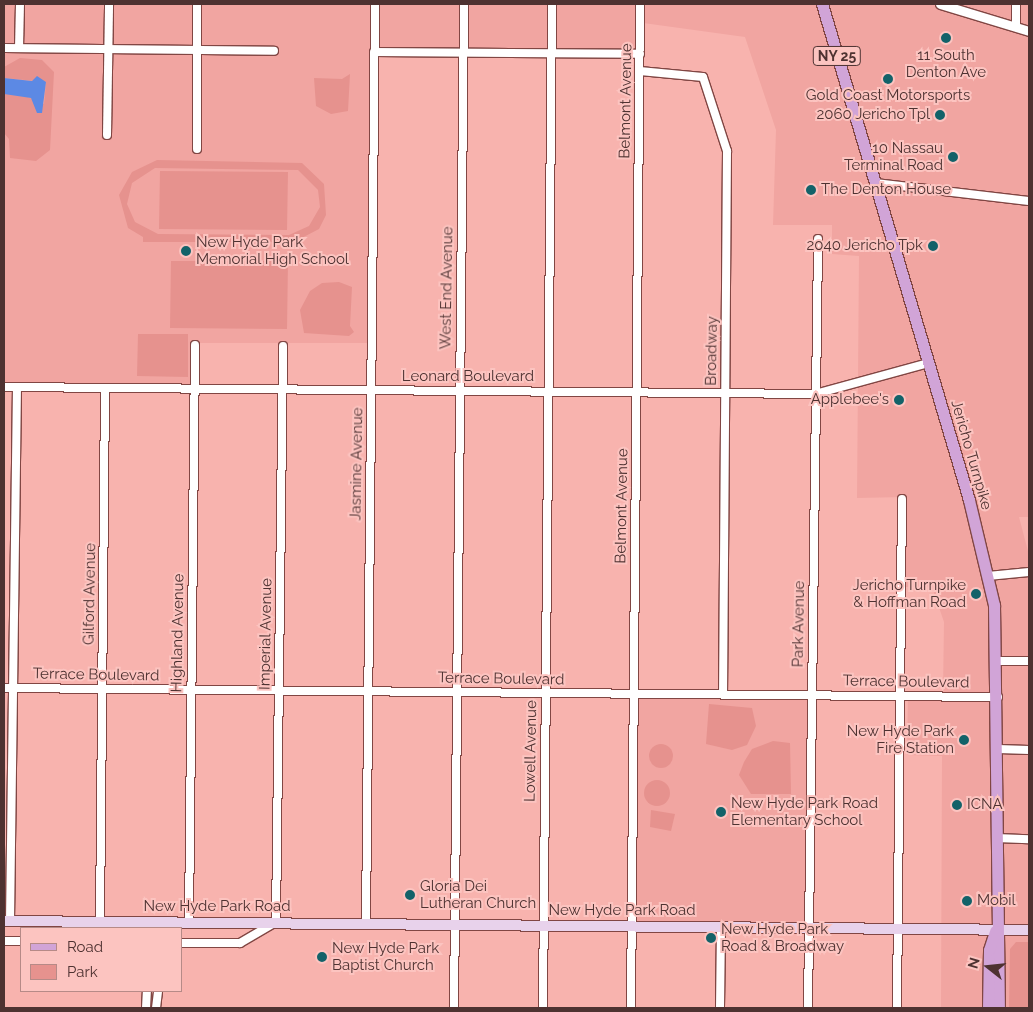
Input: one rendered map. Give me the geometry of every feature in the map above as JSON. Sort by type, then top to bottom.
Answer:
[{"type":"main road","name":"Jericho Turnpike","points":[[822,4],[928,362],[988,576],[998,661],[996,930],[1000,951],[999,1008]]},
{"type":"main road","name":"New Hyde Park Road","points":[[7,921],[100,921],[157,926],[189,922],[276,922],[1029,930]]},
{"type":"main road","name":"Jericho Turnpike","points":[[988,1008],[989,950],[996,930]]},
{"type":"street","points":[[19,48],[20,4]]},
{"type":"street","points":[[108,135],[109,4]]},
{"type":"street","points":[[197,4],[197,149]]},
{"type":"street","name":"Jasmine Avenue","points":[[366,924],[375,4]]},
{"type":"street","name":"West End Avenue","points":[[454,1008],[464,4]]},
{"type":"street","name":"Lowell Avenue","points":[[542,1008],[552,4]]},
{"type":"street","name":"Belmont Avenue","points":[[631,1008],[640,4]]},
{"type":"street","points":[[940,4],[1029,31]]},
{"type":"street","points":[[1016,4],[1016,27]]},
{"type":"street","points":[[4,48],[274,51]]},
{"type":"street","points":[[374,52],[640,54]]},
{"type":"street","name":"Broadway","points":[[640,71],[703,77],[724,135],[728,163],[723,694]]},
{"type":"street","points":[[875,183],[1029,201]]},
{"type":"street","name":"Park Avenue","points":[[808,1008],[818,239]]},
{"type":"street","name":"Highland Avenue","points":[[189,922],[195,345]]},
{"type":"street","name":"Imperial Avenue","points":[[276,922],[283,346]]},
{"type":"street","name":"Leonard Boulevard","points":[[4,387],[815,394],[928,362]]},
{"type":"street","points":[[7,921],[14,688],[17,387]]},
{"type":"street","name":"Gilford Avenue","points":[[100,921],[105,388]]},
{"type":"street","points":[[897,1008],[902,499]]},
{"type":"street","points":[[988,576],[1029,572]]},
{"type":"street","points":[[998,661],[1029,661]]},
{"type":"street","name":"Terrace Boulevard","points":[[4,688],[998,697]]},
{"type":"street","points":[[998,750],[1029,750]]},
{"type":"street","points":[[996,838],[1029,839]]},
{"type":"street","points":[[182,943],[240,944],[276,922]]},
{"type":"street","points":[[720,927],[720,1008]]},
{"type":"street","points":[[4,941],[20,941]]},
{"type":"street","points":[[146,1008],[147,992]]},
{"type":"street","points":[[156,1008],[158,992]]},
{"type":"shaded area","points":[[4,4],[1029,4],[1029,517],[1019,517],[1029,555],[1029,1008],[941,1008],[942,756],[907,755],[908,691],[943,691],[944,622],[932,587],[904,587],[903,497],[857,498],[859,256],[832,254],[832,225],[773,225],[776,130],[745,37],[636,22],[635,50],[371,49],[368,343],[192,343],[192,385],[4,382]]},
{"type":"shaded area","name":"New Hyde Park Road Elementary School","points":[[635,695],[810,697],[807,928],[632,926]]},
{"type":"green space","points":[[20,58],[42,60],[54,72],[50,150],[36,161],[10,158],[9,139],[4,133],[4,94],[21,94],[44,104],[46,82],[4,78],[4,67]]},
{"type":"green space","points":[[350,74],[348,111],[331,114],[316,106],[314,78],[342,79]]},
{"type":"green space","points":[[157,160],[302,163],[324,184],[326,215],[319,229],[294,242],[143,242],[143,237],[128,228],[119,195],[132,172]],"holes":[[[155,168],[298,170],[318,190],[320,207],[309,226],[289,235],[158,234],[135,222],[127,204],[132,183]]]},
{"type":"green space","points":[[160,171],[288,172],[287,230],[159,229]]},
{"type":"green space","points":[[171,261],[288,261],[287,329],[170,328]]},
{"type":"green space","points":[[339,282],[352,287],[350,326],[354,332],[349,336],[304,333],[300,310],[310,291],[322,283]]},
{"type":"green space","points":[[138,334],[188,334],[188,377],[137,376]]},
{"type":"green space","points":[[709,704],[752,708],[756,726],[747,745],[732,750],[706,744]]},
{"type":"green space","points":[[773,741],[790,743],[791,794],[751,794],[739,775],[744,762],[752,749]]},
{"type":"green space","points":[[661,744],[669,748],[673,756],[669,764],[661,768],[653,764],[649,756],[653,748]]},
{"type":"green space","points":[[657,780],[667,783],[670,793],[667,803],[657,806],[647,803],[644,793],[647,783]]},
{"type":"green space","points":[[651,810],[675,814],[671,831],[650,827]]},
{"type":"green space","points":[[1016,942],[1029,942],[1029,1008],[1009,1008],[1010,949]]},
{"type":"water","points":[[37,76],[46,82],[42,113],[37,113],[31,98],[4,94],[4,78],[32,81]]},
{"type":"place","name":"11 South Denton Ave","points":[[946,38]]},
{"type":"place","name":"Gold Coast Motorsports","points":[[888,79]]},
{"type":"place","name":"2060 Jericho Tpl","points":[[940,115]]},
{"type":"place","name":"10 Nassau Terminal Road","points":[[953,157]]},
{"type":"place","name":"The Denton House","points":[[811,190]]},
{"type":"place","name":"2040 Jericho Tpk","points":[[933,246]]},
{"type":"place","name":"New Hyde Park Memorial High School","points":[[186,251]]},
{"type":"place","name":"Applebee's","points":[[899,400]]},
{"type":"place","name":"Jericho Turnpike & Hoffman Road","points":[[976,594]]},
{"type":"place","name":"New Hyde Park Fire Station","points":[[964,740]]},
{"type":"place","name":"ICNA","points":[[957,805]]},
{"type":"place","name":"New Hyde Park Road Elementary School","points":[[721,812]]},
{"type":"place","name":"Gloria Dei Lutheran Church","points":[[410,895]]},
{"type":"place","name":"Mobil","points":[[967,901]]},
{"type":"place","name":"New Hyde Park Road & Broadway","points":[[711,938]]},
{"type":"place","name":"New Hyde Park Baptist Church","points":[[322,957]]}]
